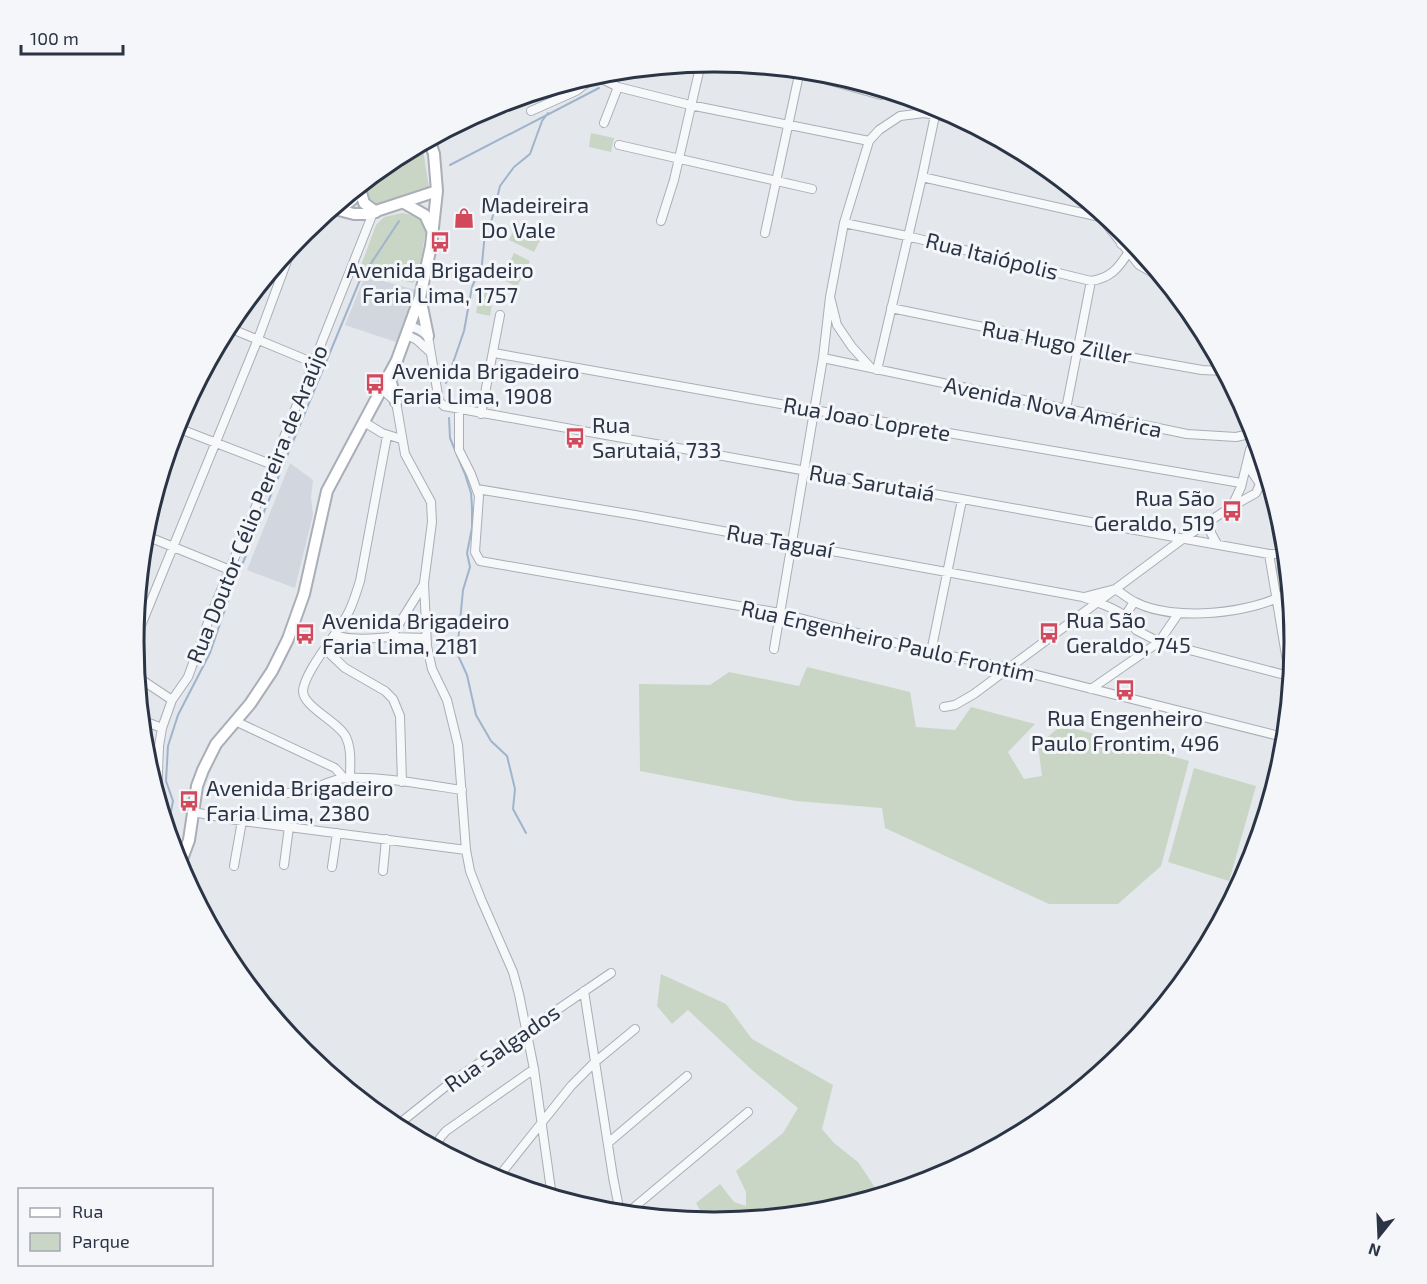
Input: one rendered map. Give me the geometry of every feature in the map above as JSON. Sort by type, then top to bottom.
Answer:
[{"type":"main road","points":[[184,852],[189,840],[197,786],[203,770],[216,744],[250,704],[272,671],[288,639],[304,594],[327,491],[382,389],[408,331],[427,273],[433,234],[436,191],[435,145]]},
{"type":"main road","points":[[431,146],[434,154]]},
{"type":"main road","points":[[341,210],[354,214],[374,212],[436,191]]},
{"type":"main road","points":[[362,194],[364,203],[374,212]]},
{"type":"main road","points":[[404,203],[425,215],[433,234]]},
{"type":"main road","points":[[420,297],[428,336]]},
{"type":"main road","points":[[389,375],[396,402]]},
{"type":"street","points":[[661,221],[679,158],[699,72]]},
{"type":"street","points":[[765,233],[797,79]]},
{"type":"street","points":[[608,82],[618,87],[690,105],[869,141]]},
{"type":"street","points":[[604,123],[618,87]]},
{"type":"street","points":[[531,111],[580,88]]},
{"type":"street","points":[[774,649],[823,358],[830,297],[844,223],[869,141],[879,130],[900,116],[926,113]]},
{"type":"street","points":[[874,370],[891,308],[935,116]]},
{"type":"street","points":[[619,145],[812,189]]},
{"type":"street","points":[[922,177],[1093,216]]},
{"type":"street","name":"Rua Doutor Célio Pereira de Araújo","points":[[158,770],[162,728],[172,700],[189,677],[210,617],[374,212]]},
{"type":"street","name":"Rua Itaiópolis","points":[[844,223],[1091,281]]},
{"type":"street","points":[[1117,239],[1143,267]]},
{"type":"street","points":[[1066,409],[1091,281],[1114,273],[1128,253]]},
{"type":"street","points":[[145,617],[258,339],[285,266]]},
{"type":"street","points":[[830,297],[837,325],[852,347],[874,370]]},
{"type":"street","name":"Rua Hugo Ziller","points":[[891,308],[1194,369],[1214,370]]},
{"type":"street","points":[[481,414],[500,315]]},
{"type":"street","points":[[408,331],[420,330],[428,336],[429,351],[441,403],[459,410],[459,450],[477,489]]},
{"type":"street","points":[[236,331],[314,363]]},
{"type":"street","points":[[408,331],[429,351]]},
{"type":"street","name":"Rua Joao Loprete","points":[[494,352],[814,410],[1242,483]]},
{"type":"street","name":"Avenida Nova América","points":[[823,358],[1187,435],[1236,437],[1244,435]]},
{"type":"street","points":[[382,389],[396,402],[401,439],[408,462],[430,496],[432,506],[424,583],[426,638],[432,669],[447,700],[458,745],[466,850],[475,885],[513,972],[527,1029],[551,1188]]},
{"type":"street","name":"Rua Sarutaiá","points":[[459,410],[1277,554]]},
{"type":"street","points":[[363,422],[387,436],[401,439]]},
{"type":"street","points":[[185,431],[273,465]]},
{"type":"street","points":[[347,778],[350,749],[346,736],[306,701],[305,683],[353,602],[360,581],[387,436]]},
{"type":"street","points":[[1236,437],[1245,442],[1260,484],[1259,489]]},
{"type":"street","points":[[1231,507],[1242,483],[1249,454]]},
{"type":"street","points":[[1242,483],[1248,476],[1256,477]]},
{"type":"street","points":[[1242,483],[1244,492],[1252,495]]},
{"type":"street","points":[[944,707],[955,705],[974,694],[1184,538],[1262,487]]},
{"type":"street","name":"Rua Taguaí","points":[[477,489],[792,543],[1083,597],[1109,605],[1125,615]]},
{"type":"street","name":"Rua Engenheiro Paulo Frontim","points":[[477,489],[479,504],[475,552],[477,559],[486,562],[780,614],[1276,734]]},
{"type":"street","points":[[931,652],[962,500]]},
{"type":"street","points":[[1211,521],[1211,533],[1217,544]]},
{"type":"street","points":[[153,539],[230,570]]},
{"type":"street","points":[[1269,554],[1284,641]]},
{"type":"street","points":[[392,637],[424,583]]},
{"type":"street","points":[[1115,589],[1134,602],[1178,614],[1226,611],[1281,597]]},
{"type":"street","name":"Rua Taguaí","points":[[1083,597],[1115,589]]},
{"type":"street","points":[[1134,602],[1125,615],[1136,630],[1159,642],[1282,675]]},
{"type":"street","points":[[1090,688],[1159,642],[1178,614]]},
{"type":"street","points":[[334,635],[362,638],[426,638]]},
{"type":"street","points":[[325,649],[345,668],[385,691],[393,699],[400,716],[402,782]]},
{"type":"street","points":[[145,682],[172,700]]},
{"type":"street","points":[[235,721],[335,768],[347,778]]},
{"type":"street","points":[[149,723],[162,728]]},
{"type":"street","points":[[255,792],[301,792],[347,778],[462,790]]},
{"type":"street","points":[[193,812],[242,821],[466,850]]},
{"type":"street","points":[[234,866],[242,821]]},
{"type":"street","points":[[284,865],[289,827]]},
{"type":"street","points":[[332,867],[337,833]]},
{"type":"street","points":[[383,871],[386,839]]},
{"type":"street","name":"Rua Salgados","points":[[404,1120],[450,1083],[611,973]]},
{"type":"street","points":[[584,991],[618,1204]]},
{"type":"street","points":[[503,1172],[571,1086],[595,1062],[635,1029]]},
{"type":"street","points":[[439,1142],[446,1131],[534,1069]]},
{"type":"street","points":[[608,1143],[687,1076]]},
{"type":"street","points":[[635,1206],[748,1112]]},
{"type":"shaded area","points":[[365,276],[416,290],[399,343],[345,325]]},
{"type":"shaded area","points":[[290,463],[313,480],[311,497],[313,515],[295,588],[247,570]]},
{"type":"green space","points":[[591,133],[614,138],[611,152],[589,147]]},
{"type":"green space","points":[[423,151],[429,188],[377,206],[371,201],[366,191]]},
{"type":"green space","points":[[402,213],[421,217],[426,228],[419,275],[413,283],[359,271],[376,225],[384,217]]},
{"type":"green space","points":[[516,226],[541,238],[534,252],[509,240]]},
{"type":"green space","points":[[514,253],[530,261],[517,287],[502,279]]},
{"type":"green space","points":[[480,289],[494,291],[490,316],[476,313]]},
{"type":"green space","points":[[1278,565],[1281,589],[1277,588],[1274,571]]},
{"type":"green space","points":[[807,667],[910,692],[916,727],[955,730],[971,707],[1035,724],[1008,752],[1024,779],[1042,776],[1038,745],[1062,725],[1189,761],[1161,866],[1118,904],[1049,904],[885,828],[882,808],[796,801],[640,771],[639,684],[710,685],[729,672],[799,686]]},
{"type":"green space","points":[[1194,768],[1256,786],[1229,881],[1168,862]]},
{"type":"green space","points":[[661,974],[726,1004],[752,1039],[833,1085],[822,1129],[834,1143],[858,1162],[876,1189],[788,1207],[751,1211],[701,1212],[696,1203],[720,1184],[734,1202],[746,1206],[746,1192],[736,1171],[783,1133],[798,1108],[752,1070],[688,1010],[672,1024],[657,1006]]},
{"type":"waterway","points":[[450,165],[599,88]]},
{"type":"waterway","points":[[446,383],[464,331],[472,287],[482,264],[485,232],[492,219],[500,186],[514,167],[530,154],[542,121],[548,113]]},
{"type":"waterway","points":[[170,814],[173,801],[166,781],[168,746],[178,715],[210,653],[232,589],[360,280],[399,221]]},
{"type":"waterway","points":[[449,418],[450,438],[465,474],[471,493],[472,507],[472,528],[467,553],[470,567],[463,590],[457,653],[467,675],[476,715],[491,741],[507,756],[515,789],[513,809],[526,833]]},
{"type":"place","name":"Madeireira Do Vale","points":[[464,218]]},
{"type":"place","name":"Avenida Brigadeiro Faria Lima, 1757","points":[[440,242]]},
{"type":"place","name":"Avenida Brigadeiro Faria Lima, 1908","points":[[375,384]]},
{"type":"place","name":"Rua Sarutaiá, 733","points":[[575,438]]},
{"type":"place","name":"Rua São Geraldo, 519","points":[[1232,511]]},
{"type":"place","name":"Rua São Geraldo, 745","points":[[1049,633]]},
{"type":"place","name":"Avenida Brigadeiro Faria Lima, 2181","points":[[305,634]]},
{"type":"place","name":"Rua Engenheiro Paulo Frontim, 496","points":[[1125,690]]},
{"type":"place","name":"Avenida Brigadeiro Faria Lima, 2380","points":[[189,801]]}]
